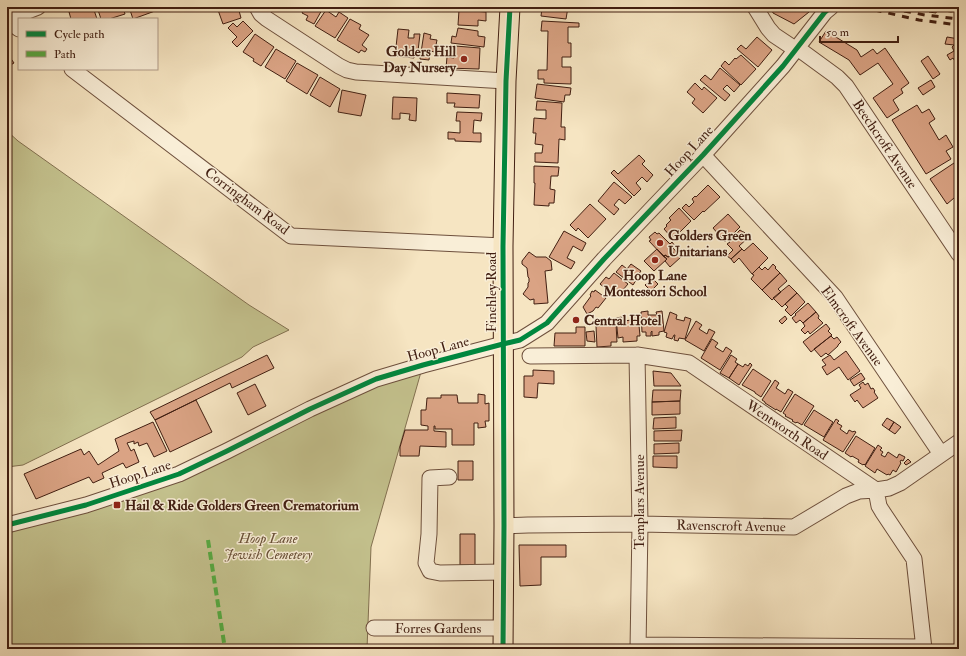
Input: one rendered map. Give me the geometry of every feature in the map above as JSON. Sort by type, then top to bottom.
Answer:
[{"type":"main road","name":"Finchley Road","points":[[503,649],[503,246],[506,81],[510,7]]},
{"type":"street","points":[[18,28],[7,19],[38,7]]},
{"type":"street","points":[[257,7],[261,14],[267,19],[347,70],[356,72],[506,81]]},
{"type":"street","name":"Beechcroft Avenue","points":[[755,7],[774,35],[796,48],[837,77],[846,86],[959,254]]},
{"type":"street","name":"Hoop Lane","points":[[7,525],[86,505],[179,474],[310,409],[376,379],[520,340],[547,323],[604,259],[703,155],[783,66],[825,12],[831,7]]},
{"type":"street","name":"Corringham Road","points":[[73,70],[291,236],[503,246]]},
{"type":"street","name":"Elmcroft Avenue","points":[[703,155],[835,297],[941,454]]},
{"type":"street","name":"Wentworth Road","points":[[530,356],[637,355],[690,363],[876,490]]},
{"type":"street","name":"Templars Avenue","points":[[637,355],[640,524],[638,647]]},
{"type":"street","name":"Ravenscroft Avenue","points":[[504,526],[640,524],[794,527],[846,496],[859,490],[889,488],[900,483],[959,442]]},
{"type":"street","points":[[449,477],[430,478],[430,534],[426,563],[430,572],[503,572]]},
{"type":"street","points":[[638,647],[924,648],[914,559],[879,506],[876,490]]},
{"type":"street","name":"Forres Gardens","points":[[374,628],[503,628]]},
{"type":"green space","points":[[7,131],[18,141],[249,305],[289,330],[253,347],[242,357],[23,465],[7,467]]},
{"type":"green space","name":"Hoop Lane Jewish Cemetery","points":[[423,365],[371,547],[367,649],[7,649],[7,525],[86,505]]},
{"type":"building","points":[[85,7],[93,7],[97,18],[71,18],[69,12]]},
{"type":"building","points":[[97,7],[123,7],[125,14],[112,18],[101,18]]},
{"type":"building","points":[[129,7],[166,7],[136,18],[133,18]]},
{"type":"building","points":[[226,7],[238,7],[241,18],[223,24],[218,10]]},
{"type":"building","points":[[305,7],[323,8],[314,24],[306,20],[308,16],[302,13]]},
{"type":"building","points":[[551,7],[568,7],[566,19],[541,16],[542,8],[550,9]]},
{"type":"building","points":[[771,7],[804,7],[809,12],[794,24],[773,13]]},
{"type":"building","points":[[922,7],[937,9],[936,13],[921,10]]},
{"type":"building","points":[[941,7],[958,7],[957,11],[951,12],[944,11]]},
{"type":"building","points":[[326,10],[336,17],[339,12],[348,18],[335,38],[315,26]]},
{"type":"building","points":[[459,10],[486,12],[486,21],[478,20],[478,26],[458,25]]},
{"type":"building","points":[[350,19],[361,25],[359,29],[369,35],[362,45],[367,49],[365,52],[361,50],[359,53],[337,40]]},
{"type":"building","points":[[243,21],[253,31],[237,47],[232,42],[237,37],[228,28],[233,23],[237,27]]},
{"type":"building","points":[[542,21],[579,23],[579,27],[568,27],[568,43],[571,43],[571,57],[562,57],[562,67],[571,67],[571,84],[544,83],[544,79],[538,79],[538,70],[547,70],[548,31],[541,31]]},
{"type":"building","points":[[458,28],[478,31],[478,36],[485,37],[484,47],[451,43],[452,36],[456,37]]},
{"type":"building","points":[[398,29],[409,30],[408,38],[414,38],[414,34],[420,34],[418,51],[415,51],[414,58],[395,56]]},
{"type":"building","points":[[826,31],[857,50],[861,57],[873,49],[877,54],[885,48],[909,83],[901,89],[903,93],[893,100],[899,110],[887,118],[873,98],[893,84],[878,63],[860,75],[849,60],[819,42]]},
{"type":"building","points":[[424,33],[431,35],[430,39],[437,40],[436,45],[441,46],[440,53],[430,51],[429,60],[420,59]]},
{"type":"building","points":[[255,34],[274,47],[261,66],[253,61],[254,59],[243,52]]},
{"type":"building","points":[[757,37],[772,50],[758,67],[737,49],[741,45],[746,49]]},
{"type":"building","points":[[947,37],[959,39],[959,68],[953,58],[950,60],[947,55],[954,51],[952,47],[954,45],[945,44]]},
{"type":"building","points":[[455,46],[480,48],[479,69],[446,68],[447,57],[454,58]]},
{"type":"building","points":[[276,49],[296,61],[285,79],[265,67]]},
{"type":"building","points":[[7,53],[14,63],[7,67]]},
{"type":"building","points":[[741,55],[756,69],[741,85],[721,66],[725,61],[729,65],[735,58],[736,59]]},
{"type":"building","points":[[928,56],[940,74],[933,79],[921,61]]},
{"type":"building","points":[[297,63],[318,75],[307,94],[286,81]]},
{"type":"building","points":[[720,68],[740,85],[734,92],[727,85],[723,89],[730,95],[725,101],[700,80],[705,75],[711,80]]},
{"type":"building","points":[[320,77],[340,89],[330,107],[310,95]]},
{"type":"building","points":[[931,80],[935,87],[923,95],[918,88]]},
{"type":"building","points":[[695,83],[702,90],[704,87],[717,98],[703,113],[692,103],[695,99],[687,92]]},
{"type":"building","points":[[537,84],[571,88],[570,95],[565,95],[564,102],[535,98]]},
{"type":"building","points":[[342,90],[366,95],[361,116],[338,112]]},
{"type":"building","points":[[447,93],[480,95],[479,108],[454,107],[455,103],[447,103]]},
{"type":"building","points":[[393,97],[417,98],[416,121],[409,120],[410,114],[400,113],[400,119],[392,119]]},
{"type":"building","points":[[537,101],[562,103],[561,127],[565,127],[565,140],[559,139],[558,163],[535,162],[535,153],[542,153],[543,145],[535,144],[536,133],[533,133],[534,118],[546,119],[546,110],[536,110]]},
{"type":"building","points":[[917,105],[922,113],[929,109],[935,119],[929,123],[939,140],[946,135],[953,147],[946,151],[951,159],[926,174],[892,120]]},
{"type":"building","points":[[457,112],[482,113],[481,121],[474,120],[473,133],[481,133],[481,142],[455,141],[455,139],[448,139],[448,132],[460,133],[460,121],[456,121]]},
{"type":"building","points":[[639,155],[645,161],[642,164],[653,175],[647,182],[642,177],[636,183],[641,189],[634,196],[611,173],[614,170],[618,174]]},
{"type":"building","points":[[954,163],[959,170],[959,199],[956,201],[954,198],[947,204],[930,179]]},
{"type":"building","points":[[534,166],[559,167],[558,176],[551,176],[550,189],[555,190],[554,203],[549,203],[549,206],[534,205]]},
{"type":"building","points":[[614,182],[632,197],[625,204],[619,199],[614,205],[619,209],[614,215],[598,201]]},
{"type":"building","points":[[708,185],[720,197],[694,220],[682,208],[686,204],[689,207],[694,202],[692,199]]},
{"type":"building","points":[[590,204],[606,219],[588,238],[578,228],[576,231],[570,225]]},
{"type":"building","points":[[679,208],[691,221],[672,238],[664,229],[671,220],[669,218]]},
{"type":"building","points":[[728,214],[740,227],[725,242],[713,228]]},
{"type":"building","points":[[740,230],[749,237],[739,246],[742,249],[731,259],[727,256],[733,250],[727,244]]},
{"type":"building","points":[[564,231],[586,243],[582,251],[573,246],[567,258],[575,262],[571,269],[549,257]]},
{"type":"building","name":"Golders Green Unitarians","points":[[655,232],[657,234],[659,233],[670,244],[672,242],[675,246],[672,249],[673,253],[671,256],[668,257],[665,255],[664,257],[649,241],[651,240],[649,237]]},
{"type":"building","points":[[753,243],[768,258],[752,274],[739,258],[734,263],[731,259],[742,249],[744,251]]},
{"type":"building","points":[[673,248],[681,257],[670,267],[665,261],[667,259],[664,257],[665,255],[668,257],[672,255]]},
{"type":"building","points":[[657,249],[667,259],[654,271],[644,261]]},
{"type":"building","points":[[529,252],[536,257],[546,257],[551,261],[552,270],[545,271],[548,303],[534,304],[534,299],[530,300],[523,294],[528,287],[529,278],[527,268],[522,264],[522,261]]},
{"type":"building","points":[[631,264],[641,271],[633,285],[616,272],[622,265],[627,269]]},
{"type":"building","points":[[773,264],[780,273],[762,290],[751,279],[754,275],[752,274],[759,267],[762,270],[765,267],[768,270]]},
{"type":"building","points":[[614,273],[628,284],[622,291],[620,289],[615,296],[600,284],[606,277],[609,279]]},
{"type":"building","points":[[780,273],[787,281],[778,289],[781,292],[772,300],[762,290]]},
{"type":"building","points":[[652,278],[658,284],[651,291],[645,285]]},
{"type":"building","points":[[789,285],[797,293],[782,307],[773,298]]},
{"type":"building","points":[[595,290],[606,298],[598,308],[596,307],[593,311],[587,314],[583,307],[591,296],[592,291],[594,292]]},
{"type":"building","points":[[645,291],[649,294],[646,297],[642,294]]},
{"type":"building","points":[[797,293],[805,302],[791,316],[785,310],[788,307],[785,304]]},
{"type":"building","points":[[808,303],[816,312],[803,323],[800,320],[796,323],[792,318]]},
{"type":"building","points":[[648,311],[648,315],[657,315],[656,312],[662,311],[664,331],[659,332],[659,335],[652,336],[652,331],[651,336],[646,336],[646,332],[642,332],[641,312]]},
{"type":"building","points":[[670,312],[677,315],[676,319],[684,321],[685,317],[691,319],[685,339],[679,338],[678,341],[674,340],[675,335],[672,339],[666,337],[667,333],[664,332]]},
{"type":"building","points":[[816,312],[819,316],[818,318],[823,323],[810,334],[808,331],[805,334],[801,330],[805,326],[803,323]]},
{"type":"building","points":[[638,315],[640,336],[637,336],[637,341],[623,342],[623,337],[618,338],[616,318],[622,317],[623,321],[632,320],[632,316]]},
{"type":"building","points":[[785,316],[787,319],[782,324],[779,321]]},
{"type":"building","points":[[696,321],[702,325],[699,329],[707,334],[709,329],[715,332],[704,351],[685,340]]},
{"type":"building","points":[[616,324],[617,342],[611,342],[611,346],[597,347],[596,326]]},
{"type":"building","points":[[826,324],[830,329],[828,331],[832,335],[811,352],[803,342]]},
{"type":"building","points":[[576,327],[585,327],[585,346],[554,346],[555,333],[576,333]]},
{"type":"building","points":[[594,331],[595,342],[587,341],[586,332]]},
{"type":"building","points":[[831,336],[834,339],[837,337],[841,342],[828,355],[826,353],[821,357],[814,349]]},
{"type":"building","points":[[712,339],[718,343],[715,347],[723,352],[726,347],[732,351],[720,370],[701,358]]},
{"type":"building","points":[[846,351],[860,371],[848,380],[839,367],[827,375],[822,367],[826,365],[822,360],[830,355],[834,360]]},
{"type":"building","points":[[267,355],[274,368],[232,388],[230,383],[155,420],[150,412]]},
{"type":"building","points":[[731,355],[737,359],[735,362],[738,364],[729,378],[720,373]]},
{"type":"building","points":[[750,363],[752,365],[739,385],[729,378],[738,364],[743,367],[745,364],[748,366]]},
{"type":"building","points":[[753,369],[771,381],[761,397],[742,385]]},
{"type":"building","points":[[533,370],[554,371],[554,384],[538,383],[537,398],[524,397],[524,376],[533,376]]},
{"type":"building","points":[[653,371],[671,373],[681,386],[654,386]]},
{"type":"building","points":[[861,373],[865,379],[854,386],[850,380]]},
{"type":"building","points":[[775,380],[779,383],[776,388],[785,394],[788,389],[793,392],[781,412],[762,400]]},
{"type":"building","points":[[863,382],[865,385],[868,383],[871,389],[873,388],[878,398],[863,408],[857,400],[855,402],[850,395],[861,388],[859,385]]},
{"type":"building","points":[[255,384],[266,406],[248,415],[237,393]]},
{"type":"building","points":[[653,390],[681,390],[680,401],[652,402]]},
{"type":"building","points":[[478,394],[485,395],[485,404],[489,403],[489,421],[485,421],[486,427],[478,428],[478,423],[474,423],[474,445],[452,445],[452,429],[435,429],[434,426],[434,431],[446,432],[446,447],[420,446],[419,456],[400,456],[400,447],[405,430],[428,430],[428,426],[421,425],[421,410],[426,410],[427,398],[441,398],[441,395],[457,395],[458,403],[478,403]]},
{"type":"building","points":[[795,394],[814,406],[802,425],[792,421],[793,420],[785,416],[786,415],[783,413]]},
{"type":"building","points":[[196,400],[212,432],[170,452],[155,420]]},
{"type":"building","points":[[680,401],[680,414],[652,415],[652,402]]},
{"type":"building","points":[[814,410],[833,422],[824,437],[804,425]]},
{"type":"building","points":[[676,417],[676,428],[653,429],[654,418]]},
{"type":"building","points":[[887,418],[894,422],[889,430],[882,425]]},
{"type":"building","points":[[836,419],[839,421],[837,423],[842,426],[840,429],[847,434],[849,430],[856,432],[843,452],[823,440]]},
{"type":"building","points":[[153,422],[167,451],[154,457],[147,443],[139,446],[138,442],[134,444],[134,441],[127,443],[131,451],[134,449],[139,462],[126,468],[123,463],[102,473],[104,478],[93,483],[89,477],[36,499],[24,474],[81,449],[84,455],[89,451],[98,465],[119,451],[115,439]]},
{"type":"building","points":[[894,422],[901,427],[895,434],[889,430]]},
{"type":"building","points":[[682,430],[681,441],[654,441],[654,431]]},
{"type":"building","points":[[856,436],[875,448],[865,465],[858,462],[859,460],[845,453]]},
{"type":"building","points":[[679,443],[679,453],[654,454],[654,444]]},
{"type":"building","points":[[878,445],[882,448],[880,450],[883,452],[881,455],[885,457],[888,452],[897,458],[899,454],[905,457],[903,461],[901,460],[896,472],[893,470],[890,475],[887,475],[877,469],[875,473],[865,466]]},
{"type":"building","points":[[653,456],[677,456],[677,468],[653,467]]},
{"type":"building","points":[[908,459],[911,462],[906,465],[904,463]]},
{"type":"building","points":[[458,461],[473,461],[473,480],[458,480]]},
{"type":"building","points":[[7,472],[11,479],[7,481]]},
{"type":"building","points":[[460,534],[475,534],[475,565],[460,565]]},
{"type":"building","points":[[519,545],[566,545],[566,557],[541,557],[541,585],[520,586]]},
{"type":"railway","points":[[861,7],[919,20],[959,25]]},
{"type":"railway","points":[[904,11],[959,19]]},
{"type":"marked path","points":[[208,540],[225,649]]},
{"type":"cycle path","points":[[503,649],[503,246],[506,81],[510,7]]},
{"type":"cycle path","points":[[7,525],[86,505],[179,474],[310,409],[376,379],[423,365],[520,340],[547,323],[604,259],[703,155],[783,66],[825,12],[831,7]]},
{"type":"place","name":"Golders Hill Day Nursery","points":[[464,59]]},
{"type":"place","name":"Golders Green Unitarians","points":[[660,243]]},
{"type":"place","name":"Hoop Lane Montessori School","points":[[655,260]]},
{"type":"place","name":"Central Hotel","points":[[576,320]]},
{"type":"place","name":"Hail & Ride Golders Green Crematorium","points":[[117,505]]}]
